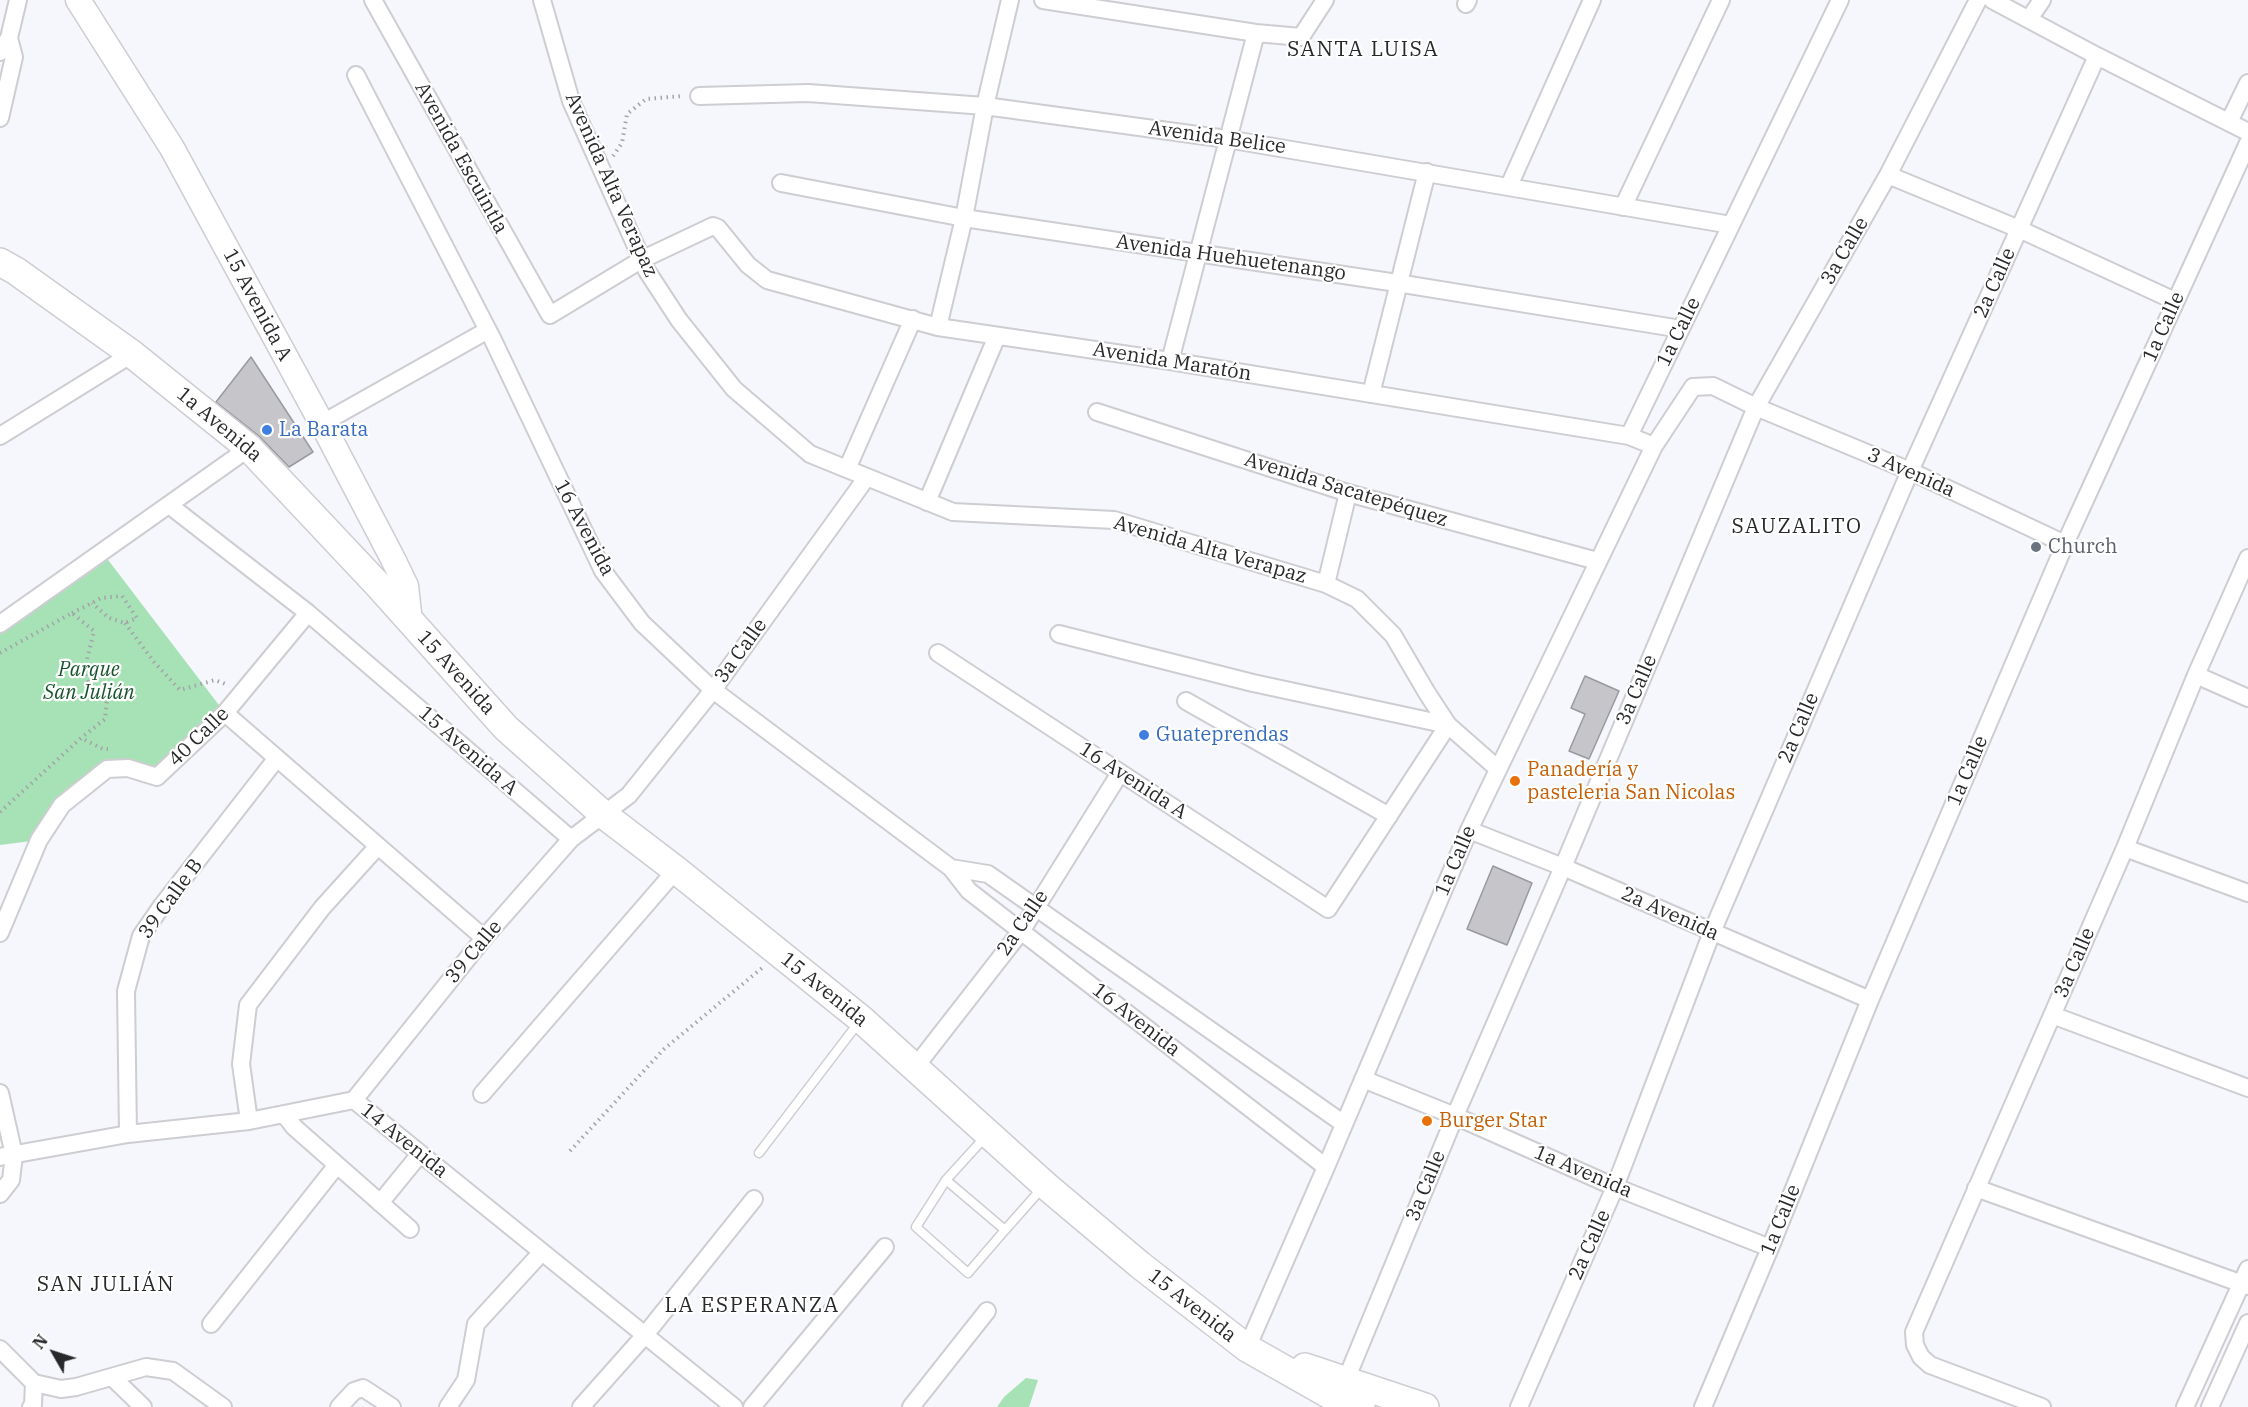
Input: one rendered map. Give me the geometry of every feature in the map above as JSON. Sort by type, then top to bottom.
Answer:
[{"type":"main road","name":"1a Avenida","points":[[0,262],[132,354],[249,448],[296,496],[410,622]]},
{"type":"main road","name":"15 Avenida","points":[[410,622],[506,728],[604,815],[861,1019],[1046,1185],[1140,1265],[1247,1348],[1348,1395],[1425,1407]]},
{"type":"street","points":[[0,118],[14,57],[4,45],[18,0]]},
{"type":"street","name":"15 Avenida A","points":[[78,0],[172,148],[324,429],[406,586],[410,622]]},
{"type":"street","name":"Avenida Escuintla","points":[[373,0],[550,315],[641,260]]},
{"type":"street","name":"Avenida Alta Verapaz","points":[[542,0],[571,101],[641,260],[679,320],[734,389],[810,454],[953,512],[1114,520],[1326,584],[1356,599],[1393,635],[1448,725],[1498,769]]},
{"type":"street","points":[[938,327],[964,218],[1010,0]]},
{"type":"street","points":[[1043,0],[1256,33],[1301,37],[1324,0]]},
{"type":"street","points":[[1509,186],[1592,0]]},
{"type":"street","points":[[1623,207],[1721,0]]},
{"type":"street","name":"1a Calle","points":[[1629,436],[1839,0]]},
{"type":"street","name":"3a Calle","points":[[1348,1395],[1455,1116],[1563,867],[1756,407],[1888,175],[1978,0]]},
{"type":"street","points":[[1992,0],[2248,132]]},
{"type":"street","points":[[2029,19],[2042,0]]},
{"type":"street","points":[[1170,361],[1256,33]]},
{"type":"street","name":"2a Calle","points":[[1519,1407],[1615,1187],[1712,933],[1910,471],[2097,56]]},
{"type":"street","name":"16 Avenida","points":[[356,75],[490,335],[603,571],[642,623],[713,690],[951,868],[969,891],[1326,1167]]},
{"type":"street","points":[[2229,122],[2248,83]]},
{"type":"street","name":"Avenida Belice","points":[[699,96],[808,93],[986,106],[1227,139],[1731,225]]},
{"type":"street","name":"1a Calle","points":[[1703,1407],[1870,1000],[2065,544],[2248,142]]},
{"type":"street","points":[[1371,394],[1397,283],[1427,172]]},
{"type":"street","points":[[1888,175],[2019,229],[2175,302]]},
{"type":"street","name":"Avenida Huehuetenango","points":[[781,183],[964,218],[1397,283],[1681,329]]},
{"type":"street","name":"Avenida Maratón","points":[[641,260],[714,226],[748,265],[767,280],[938,327],[1170,361],[1629,436],[1654,446]]},
{"type":"street","points":[[847,469],[913,320]]},
{"type":"street","points":[[324,429],[490,335]]},
{"type":"street","points":[[927,502],[997,336]]},
{"type":"street","points":[[0,436],[132,354]]},
{"type":"street","name":"3 Avenida","points":[[1693,387],[1713,386],[1756,407],[1910,471],[2065,544]]},
{"type":"street","name":"1a Calle","points":[[1247,1348],[1469,830],[1654,446],[1693,387]]},
{"type":"street","name":"Avenida Sacatepéquez","points":[[1096,412],[1348,493],[1597,561]]},
{"type":"street","points":[[0,624],[249,448]]},
{"type":"street","name":"3a Calle","points":[[604,815],[629,795],[713,690],[867,477]]},
{"type":"street","points":[[1326,584],[1348,493]]},
{"type":"street","name":"15 Avenida A","points":[[169,505],[308,613],[571,839]]},
{"type":"street","name":"3a Calle","points":[[2042,1407],[1930,1365],[1921,1357],[1915,1345],[1914,1332],[2125,848],[2196,675],[2248,558]]},
{"type":"street","name":"40 Calle","points":[[0,933],[39,840],[62,806],[107,768],[128,768],[158,777],[225,713],[308,613]]},
{"type":"street","points":[[1059,634],[1253,683],[1448,725],[1389,816],[1186,701]]},
{"type":"street","name":"16 Avenida A","points":[[938,653],[1328,909],[1389,816]]},
{"type":"street","points":[[2196,675],[2248,698]]},
{"type":"street","points":[[225,713],[484,938]]},
{"type":"street","name":"39 Calle B","points":[[128,1134],[126,991],[141,936],[160,907],[277,758]]},
{"type":"street","name":"2a Calle","points":[[916,1066],[1022,930],[1120,773]]},
{"type":"street","name":"39 Calle","points":[[354,1100],[484,938],[571,839],[604,815]]},
{"type":"street","name":"2a Avenida","points":[[1469,830],[1563,867],[1870,1000]]},
{"type":"street","points":[[249,1120],[241,1064],[248,1005],[322,908],[378,846]]},
{"type":"street","points":[[2125,848],[2248,893]]},
{"type":"street","name":"16 Avenida","points":[[951,868],[988,874],[1344,1124]]},
{"type":"street","points":[[482,1094],[676,870]]},
{"type":"street","points":[[2052,1015],[2248,1088]]},
{"type":"street","name":"1a Avenida","points":[[1363,1079],[1455,1116],[1615,1187],[1770,1248]]},
{"type":"street","points":[[0,1093],[11,1180],[0,1194]]},
{"type":"street","name":"14 Avenida","points":[[7,1156],[128,1134],[249,1120],[354,1100],[734,1407]]},
{"type":"street","points":[[284,1114],[294,1127],[410,1229]]},
{"type":"street","points":[[380,1203],[420,1154]]},
{"type":"street","points":[[211,1324],[337,1165]]},
{"type":"street","points":[[1976,1188],[2246,1280],[2185,1407]]},
{"type":"street","points":[[582,1407],[645,1335],[754,1199]]},
{"type":"street","points":[[753,1407],[885,1247]]},
{"type":"street","points":[[448,1407],[466,1380],[476,1324],[542,1252]]},
{"type":"street","points":[[911,1407],[987,1311]]},
{"type":"street","points":[[2210,1407],[2248,1323]]},
{"type":"street","points":[[0,1349],[34,1383],[61,1389],[146,1367],[173,1371],[199,1401],[223,1407]]},
{"type":"street","points":[[112,1377],[143,1407]]},
{"type":"street","points":[[34,1383],[34,1406]]},
{"type":"street","points":[[339,1407],[354,1391],[363,1388],[392,1407]]},
{"type":"lane","points":[[759,1153],[861,1019]]},
{"type":"lane","points":[[989,1134],[946,1180],[916,1227],[968,1273],[1046,1185]]},
{"type":"lane","points":[[946,1180],[1005,1230]]},
{"type":"path","points":[[599,163],[612,158],[622,142],[627,114],[646,99],[699,96]]},
{"type":"path","points":[[0,653],[101,598],[122,596],[137,618],[125,623]]},
{"type":"path","points":[[92,603],[109,618],[125,623],[154,662],[180,690],[215,680],[243,692]]},
{"type":"path","points":[[0,812],[105,719],[107,699],[89,683],[84,672],[94,631],[72,613]]},
{"type":"path","points":[[81,738],[103,749],[112,750]]},
{"type":"path","points":[[570,1151],[664,1049],[779,954]]},
{"type":"green space","name":"Parque San Julián","points":[[102,552],[225,713],[157,777],[107,769],[39,840],[0,845],[0,624]]},
{"type":"green space","points":[[1026,1378],[1038,1380],[1029,1407],[997,1407],[1004,1397]]},
{"type":"building","name":"La Barata","points":[[251,357],[313,452],[289,467],[259,436],[216,402]]},
{"type":"building","points":[[1585,676],[1619,691],[1589,759],[1569,751],[1585,714],[1571,708]]},
{"type":"building","points":[[1493,866],[1532,883],[1507,945],[1467,929]]},
{"type":"place","name":"La Barata","points":[[267,430]]},
{"type":"place","name":"Church","points":[[2036,547]]},
{"type":"place","name":"Guateprendas","points":[[1144,735]]},
{"type":"place","name":"Panadería y pasteleria San Nicolas","points":[[1515,781]]},
{"type":"place","name":"Burger Star","points":[[1427,1121]]},
{"type":"district","name":"SANTA LUISA","points":[[1363,50]]},
{"type":"district","name":"SAUZALITO","points":[[1797,527]]},
{"type":"district","name":"SAN JULIÁN","points":[[106,1285]]},
{"type":"district","name":"LA ESPERANZA","points":[[752,1306]]}]
